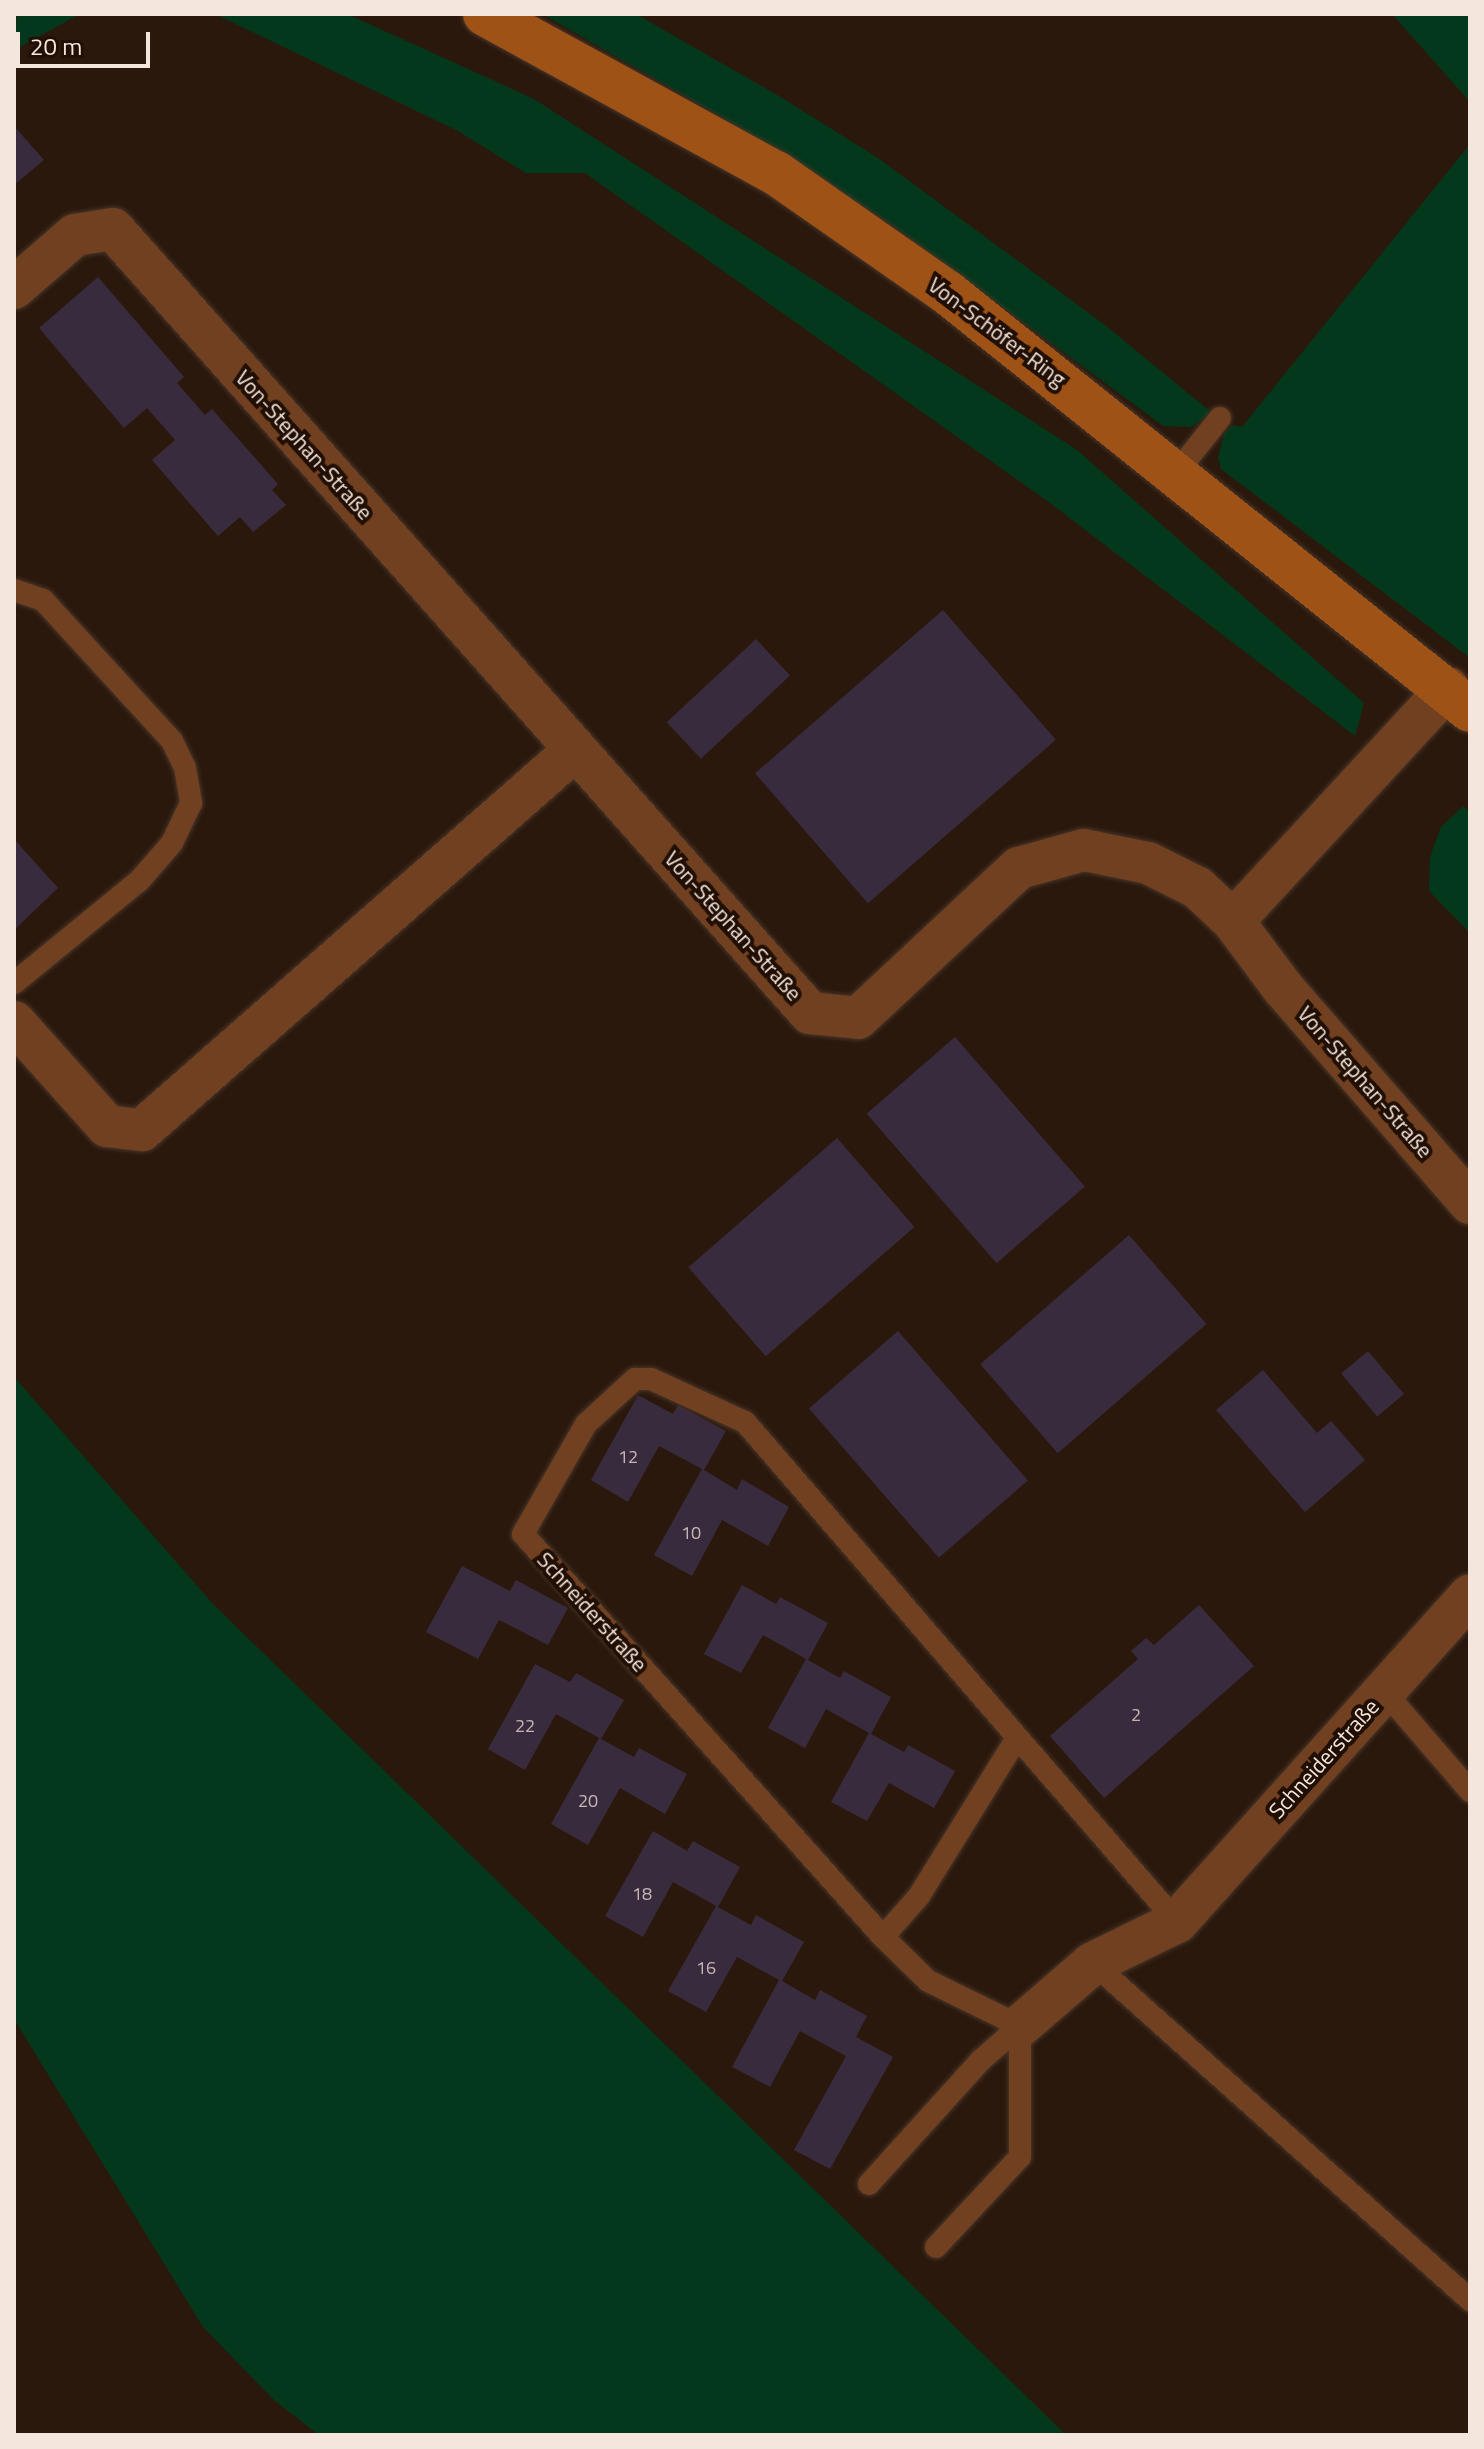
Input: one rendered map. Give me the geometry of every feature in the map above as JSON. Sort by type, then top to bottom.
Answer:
[{"type":"main road","name":"Von-Schöfer-Ring","points":[[485,14],[776,173],[948,293],[1459,699]]},
{"type":"street","name":"Von-Stephan-Straße","points":[[14,288],[75,235],[113,229],[810,1013],[858,1018],[1019,868],[1084,850],[1148,863],[1198,888],[1233,921],[1283,988],[1470,1203]]},
{"type":"street","points":[[1233,921],[1459,699]]},
{"type":"street","points":[[14,1022],[107,1126],[142,1130],[575,750]]},
{"type":"street","name":"Schneiderstraße","points":[[1020,2026],[1093,1963],[1177,1922],[1470,1595]]},
{"type":"lane","points":[[1177,472],[1220,418]]},
{"type":"lane","points":[[14,590],[43,600],[172,741],[185,768],[191,803],[172,843],[140,880],[14,983]]},
{"type":"lane","name":"Schneiderstraße","points":[[1020,2026],[928,1981],[883,1937],[523,1534],[586,1424],[635,1379],[651,1379],[745,1422],[1177,1922]]},
{"type":"lane","points":[[1384,1691],[1470,1791]]},
{"type":"lane","points":[[883,1937],[919,1896],[1017,1738]]},
{"type":"lane","points":[[1093,1963],[1470,2300]]},
{"type":"lane","points":[[869,2184],[980,2061],[1020,2026]]},
{"type":"lane","points":[[936,2247],[1020,2157],[1020,2026]]},
{"type":"green space","points":[[17,14],[80,14],[14,50]]},
{"type":"green space","points":[[215,14],[347,14],[534,99],[1077,450],[1364,703],[1355,736],[1046,500],[585,173],[526,173],[456,130]]},
{"type":"green space","points":[[542,14],[636,14],[779,96],[878,158],[1105,325],[1212,413],[1191,427],[1163,426],[889,223],[718,115]]},
{"type":"green space","points":[[1392,14],[1470,14],[1470,102]]},
{"type":"green space","points":[[1470,144],[1470,658],[1221,469],[1218,457],[1224,434],[1232,425],[1242,427]]},
{"type":"green space","points":[[1463,806],[1470,812],[1470,933],[1429,891],[1430,857],[1441,827]]},
{"type":"green space","points":[[14,1377],[214,1605],[1066,2435],[319,2435],[275,2401],[203,2327],[14,2019]]},
{"type":"building","points":[[14,126],[44,160],[14,185]]},
{"type":"building","points":[[98,277],[184,377],[177,383],[205,415],[212,409],[278,484],[272,490],[286,505],[253,532],[240,517],[218,536],[152,460],[175,440],[147,408],[124,428],[39,328]]},
{"type":"building","points":[[943,610],[1056,740],[868,903],[755,773]]},
{"type":"building","points":[[756,639],[790,676],[701,759],[667,722]]},
{"type":"building","points":[[14,839],[58,888],[14,930]]},
{"type":"building","points":[[955,1037],[1085,1186],[997,1263],[867,1114]]},
{"type":"building","points":[[837,1138],[914,1227],[766,1356],[688,1267]]},
{"type":"building","points":[[1129,1235],[1206,1324],[1058,1453],[980,1364]]},
{"type":"building","points":[[898,1331],[1028,1480],[939,1558],[809,1408]]},
{"type":"building","points":[[1368,1351],[1404,1394],[1377,1416],[1341,1373]]},
{"type":"building","points":[[1263,1370],[1317,1433],[1331,1421],[1365,1460],[1305,1512],[1216,1410]]},
{"type":"building","points":[[638,1395],[673,1414],[678,1405],[726,1431],[704,1470],[737,1490],[742,1479],[789,1507],[768,1546],[722,1520],[692,1576],[654,1555],[702,1469],[659,1446],[628,1502],[591,1480]]},
{"type":"building","points":[[462,1566],[510,1591],[516,1580],[568,1608],[548,1645],[499,1620],[478,1659],[426,1632]]},
{"type":"building","points":[[742,1585],[776,1604],[780,1597],[828,1623],[808,1660],[840,1678],[844,1671],[891,1697],[871,1734],[904,1752],[908,1745],[955,1771],[934,1808],[889,1783],[867,1821],[831,1802],[869,1733],[826,1709],[805,1748],[768,1728],[806,1659],[763,1635],[741,1673],[704,1654]]},
{"type":"building","points":[[1199,1605],[1254,1666],[1104,1798],[1050,1736],[1138,1659],[1131,1651],[1146,1638],[1154,1645]]},
{"type":"building","points":[[535,1664],[570,1682],[576,1673],[624,1700],[601,1739],[556,1714],[525,1770],[488,1749]]},
{"type":"building","points":[[599,1738],[634,1757],[639,1748],[687,1774],[665,1814],[620,1788],[588,1845],[551,1824]]},
{"type":"building","points":[[653,1831],[687,1851],[693,1841],[740,1867],[718,1907],[673,1882],[643,1937],[605,1916]]},
{"type":"building","points":[[716,1906],[751,1925],[756,1915],[804,1942],[782,1981],[815,2000],[820,1990],[867,2016],[856,2037],[893,2057],[830,2169],[794,2150],[846,2056],[800,2031],[770,2087],[732,2067],[779,1980],[737,1957],[706,2012],[668,1991]]}]
